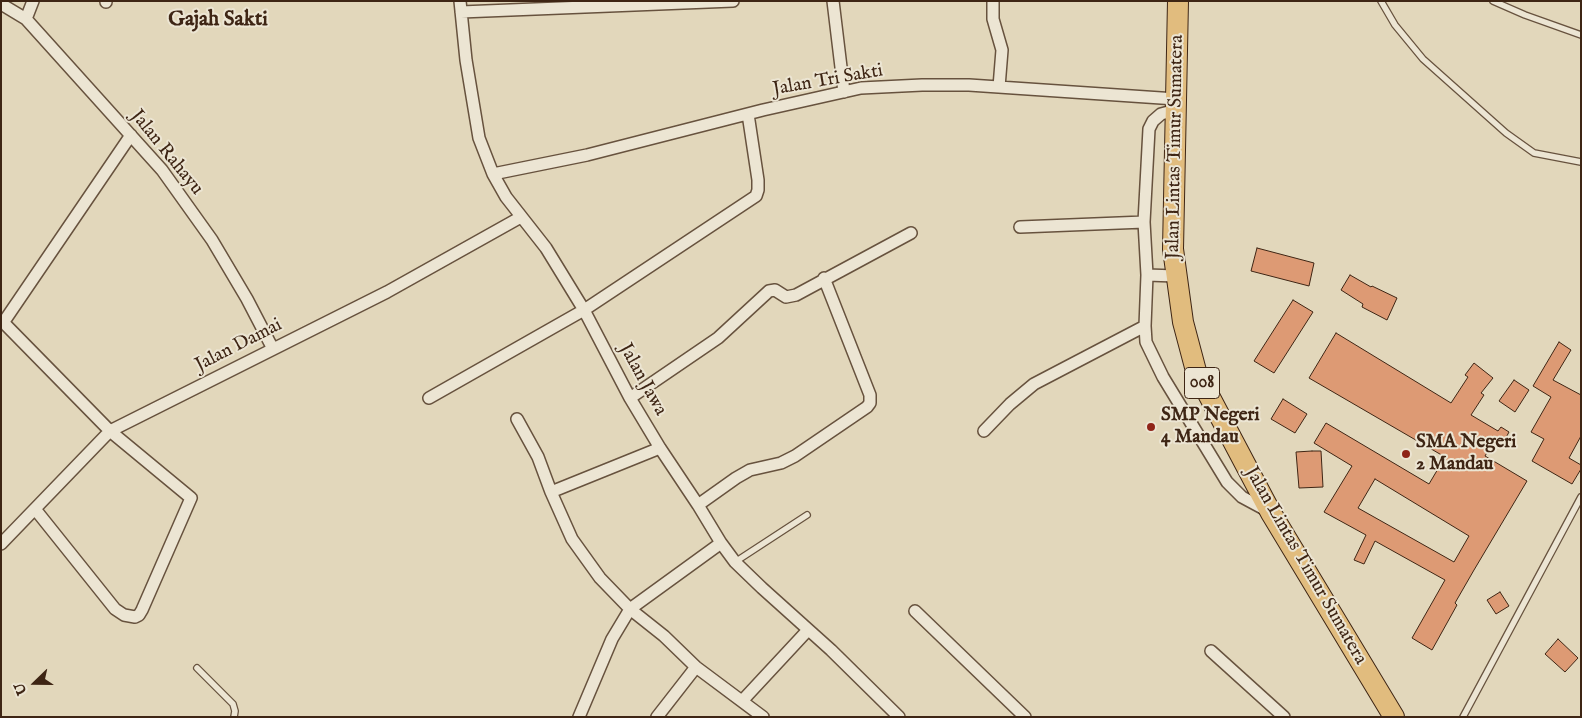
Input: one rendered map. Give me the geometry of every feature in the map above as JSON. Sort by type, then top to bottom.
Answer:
[{"type":"highway","name":"Jalan Lintas Timur Sumatera","points":[[1178,1],[1172,249],[1182,322],[1196,372],[1271,513],[1394,717]]},
{"type":"street","points":[[26,18],[33,1]]},
{"type":"street","points":[[461,7],[732,1]]},
{"type":"street","points":[[833,1],[844,92]]},
{"type":"street","points":[[993,1],[994,19],[1002,50],[999,87]]},
{"type":"street","name":"Jalan Rahayu","points":[[1,4],[26,18],[162,170],[212,240],[247,299],[273,349]]},
{"type":"street","name":"Jalan Jawa","points":[[461,7],[466,60],[479,138],[493,174],[506,197],[546,248],[584,310],[630,398],[660,448],[735,562],[899,717]]},
{"type":"street","name":"Jalan Tri Sakti","points":[[493,174],[587,154],[861,88],[969,85],[1176,104]]},
{"type":"street","points":[[1176,104],[1153,121],[1149,128],[1144,222],[1147,275],[1146,342],[1162,377],[1227,482],[1242,497],[1271,513]]},
{"type":"street","points":[[429,398],[584,310],[756,196],[758,180],[748,114]]},
{"type":"street","points":[[35,509],[115,609],[130,616],[139,615],[191,498],[110,432],[2,322],[131,135]]},
{"type":"street","name":"Jalan Damai","points":[[1,544],[110,432],[388,292],[521,217]]},
{"type":"street","points":[[1020,227],[1144,222]]},
{"type":"street","points":[[630,398],[718,338],[769,291],[775,290],[786,297],[791,296],[911,233]]},
{"type":"street","points":[[1147,275],[1176,276]]},
{"type":"street","points":[[698,504],[750,470],[781,464],[795,456],[867,407],[870,403],[870,395],[824,278]]},
{"type":"street","points":[[984,431],[1010,404],[1034,384],[1145,326]]},
{"type":"street","points":[[517,419],[538,457],[572,539],[600,578],[630,609],[664,636],[696,667],[763,717]]},
{"type":"street","points":[[551,492],[660,448]]},
{"type":"street","points":[[579,717],[612,639],[630,609],[721,543]]},
{"type":"street","points":[[915,611],[1025,717]]},
{"type":"street","points":[[742,701],[808,630]]},
{"type":"street","points":[[1211,651],[1284,717]]},
{"type":"street","points":[[657,717],[696,667]]},
{"type":"lane","points":[[1381,1],[1395,25],[1423,59],[1506,133],[1534,153],[1581,162]]},
{"type":"lane","points":[[1493,1],[1524,15],[1581,35]]},
{"type":"lane","points":[[1463,717],[1581,497]]},
{"type":"lane","points":[[735,562],[807,515]]},
{"type":"lane","points":[[197,668],[233,704],[234,717]]},
{"type":"lane","points":[[1468,709],[1471,717]]},
{"type":"building","points":[[1257,248],[1314,263],[1309,286],[1251,271]]},
{"type":"building","points":[[1350,275],[1371,287],[1397,298],[1387,320],[1362,307],[1363,304],[1341,290]]},
{"type":"building","points":[[1293,300],[1313,312],[1274,373],[1254,361]]},
{"type":"building","points":[[1336,333],[1451,403],[1468,377],[1465,375],[1474,363],[1493,378],[1481,393],[1484,395],[1471,415],[1498,431],[1501,427],[1509,432],[1502,445],[1494,440],[1485,456],[1527,481],[1455,603],[1457,605],[1432,650],[1412,638],[1445,580],[1375,541],[1364,564],[1354,560],[1366,535],[1324,512],[1352,466],[1314,443],[1326,423],[1429,484],[1445,457],[1309,378]],"holes":[[[1375,479],[1469,536],[1454,562],[1358,508]]]},
{"type":"building","points":[[1559,342],[1571,350],[1553,380],[1581,395],[1581,436],[1569,458],[1581,465],[1581,469],[1572,484],[1532,461],[1544,439],[1531,432],[1551,397],[1533,386]]},
{"type":"building","points":[[1514,380],[1529,390],[1515,412],[1499,401]]},
{"type":"building","points":[[1283,399],[1307,414],[1295,433],[1271,419]]},
{"type":"building","points":[[1321,451],[1323,487],[1299,488],[1296,452]]},
{"type":"building","points":[[1500,592],[1509,606],[1496,614],[1487,600]]},
{"type":"building","points":[[1558,639],[1578,658],[1565,672],[1545,654]]},
{"type":"place","name":"SMP Negeri 4 Mandau","points":[[1151,427]]},
{"type":"place","name":"SMA Negeri 2 Mandau","points":[[1406,454]]},
{"type":"district","name":"Gajah Sakti","points":[[218,21]]}]
